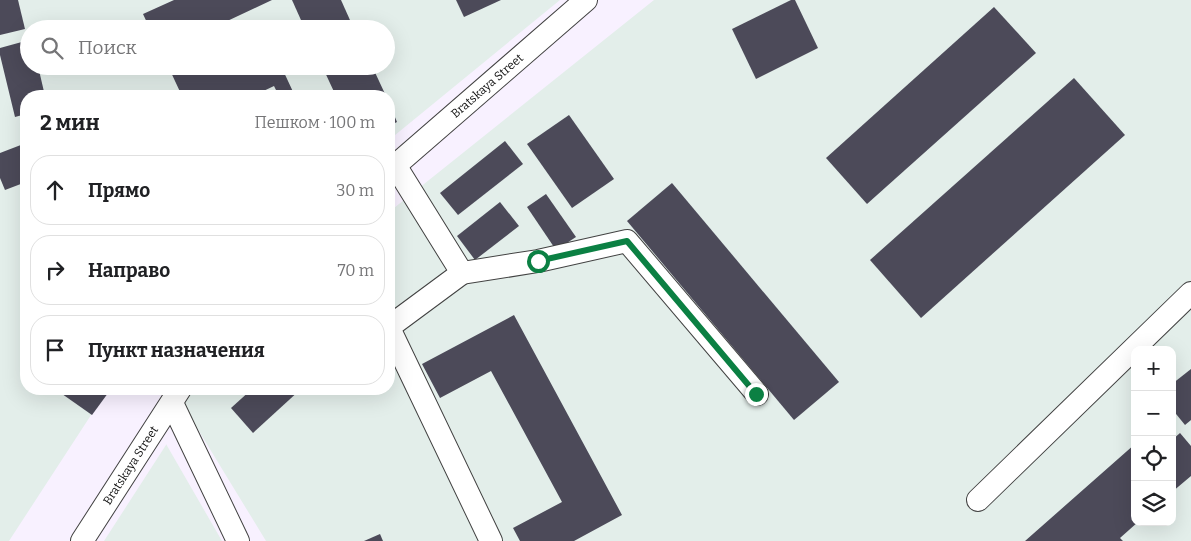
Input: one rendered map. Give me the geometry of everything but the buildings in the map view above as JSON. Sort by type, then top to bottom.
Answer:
[{"type":"street","name":"Bratskaya Street","points":[[395,165],[586,0]]},
{"type":"street","points":[[395,172],[462,273]]},
{"type":"street","points":[[395,323],[462,273],[538,261],[627,241],[756,394]]},
{"type":"street","points":[[978,500],[1191,293]]},
{"type":"street","points":[[395,341],[491,541]]},
{"type":"street","name":"Bratskaya Street","points":[[82,541],[176,396]]},
{"type":"street","points":[[176,396],[238,541]]},
{"type":"shaded area","points":[[0,0],[560,0],[395,135],[395,90],[20,90],[20,395],[104,395],[9,541],[0,541]]},
{"type":"shaded area","points":[[654,0],[1191,0],[1191,541],[266,541],[180,400],[184,395],[395,395],[395,207]]},
{"type":"shaded area","points":[[166,445],[222,541],[104,541]]},
{"type":"route","points":[[538,261],[627,241],[756,394]]}]
